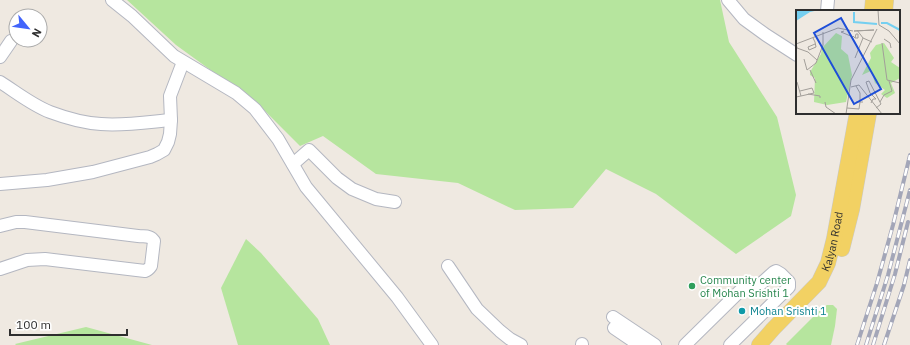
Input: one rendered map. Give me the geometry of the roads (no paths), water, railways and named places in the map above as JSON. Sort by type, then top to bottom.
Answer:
[{"type":"main road","points":[[872,10],[873,0]]},
{"type":"main road","points":[[885,10],[886,0]]},
{"type":"main road","name":"Kalyan Road","points":[[772,345],[822,295],[831,280],[828,263],[834,239],[857,114]]},
{"type":"main road","name":"Kalyan Road","points":[[759,345],[838,262],[852,209],[869,114]]},
{"type":"street","points":[[112,0],[132,16],[174,56],[236,93],[255,109],[278,139],[306,187],[397,297],[432,345]]},
{"type":"street","points":[[728,0],[744,19],[796,54]]},
{"type":"street","points":[[827,10],[828,0]]},
{"type":"street","points":[[0,57],[8,45]]},
{"type":"street","points":[[0,184],[47,180],[93,172],[157,154],[164,150],[170,134],[170,96],[183,62]]},
{"type":"street","points":[[0,82],[30,102],[49,112],[73,120],[101,124],[171,120]]},
{"type":"street","points":[[293,164],[309,150],[336,178],[352,189],[376,199],[395,202]]},
{"type":"street","points":[[0,226],[16,222],[25,222],[149,237],[154,241],[151,266],[145,271],[45,259],[27,260],[0,269]]},
{"type":"street","points":[[448,266],[477,309],[500,331],[521,345]]},
{"type":"street","points":[[687,344],[743,288],[748,287],[752,290],[755,289],[774,272],[779,272],[789,282],[789,287],[730,345]]},
{"type":"street","points":[[760,316],[773,329]]},
{"type":"street","points":[[639,345],[613,322],[654,345]]},
{"type":"railway","points":[[857,345],[877,283],[910,155]]},
{"type":"railway","points":[[866,345],[888,275],[910,190]]},
{"type":"railway","points":[[873,345],[895,274],[908,222]]},
{"type":"railway","points":[[884,345],[904,285],[910,260]]},
{"type":"place","name":"Community center of Mohan Srishti 1","points":[[692,286]]},
{"type":"place","name":"Mohan Srishti 1","points":[[742,311]]}]
